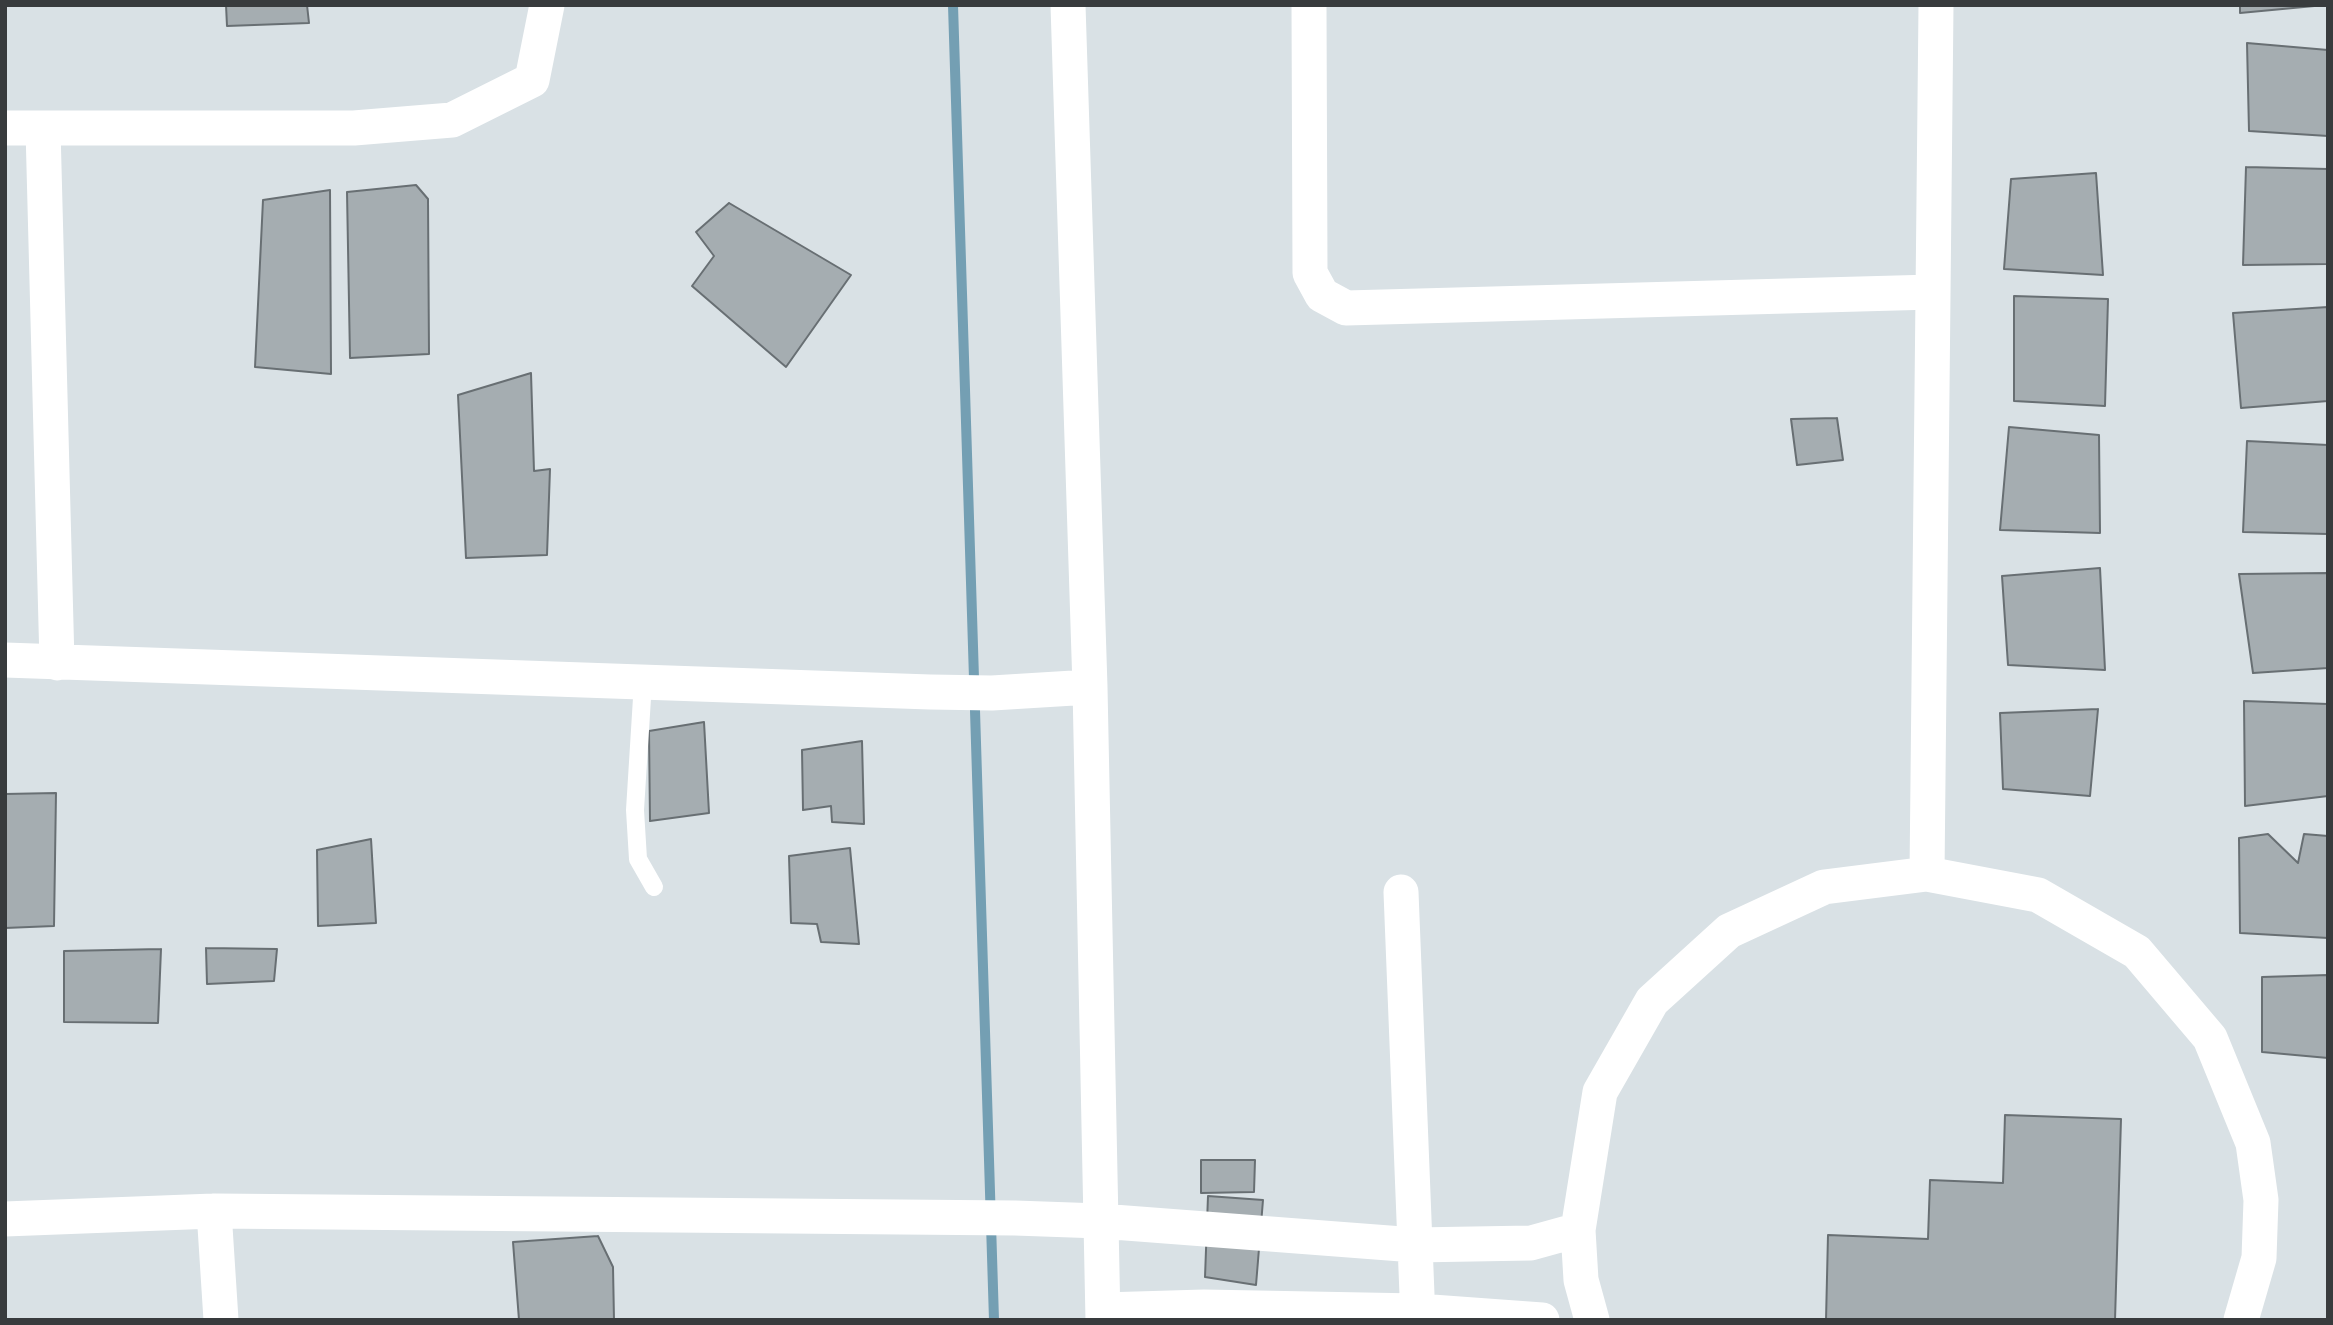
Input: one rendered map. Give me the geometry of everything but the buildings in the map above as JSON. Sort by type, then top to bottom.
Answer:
[{"type":"street","points":[[5,128],[354,128],[452,120],[532,80],[547,5]]},
{"type":"street","points":[[1068,5],[1090,687],[1103,1315],[1204,1307],[1542,1320]]},
{"type":"street","points":[[1309,5],[1310,272],[1322,295],[1346,308],[1933,292]]},
{"type":"street","points":[[1927,874],[1936,5]]},
{"type":"street","points":[[43,129],[57,663]]},
{"type":"street","points":[[5,660],[930,692],[992,693],[1090,687]]},
{"type":"street","points":[[1592,1320],[1581,1280],[1578,1230],[1600,1092],[1652,1001],[1729,930],[1824,887],[1927,874],[2038,895],[2137,952],[2210,1038],[2253,1143],[2261,1200],[2259,1258],[2241,1320]]},
{"type":"street","points":[[1401,892],[1418,1315]]},
{"type":"street","points":[[5,1219],[214,1211],[1015,1218],[1100,1221],[1415,1245],[1531,1243],[1578,1230]]},
{"type":"street","points":[[214,1211],[220,1320]]},
{"type":"lane","points":[[643,682],[635,810],[638,859],[654,887]]},
{"type":"waterway","points":[[953,5],[994,1320]]}]
